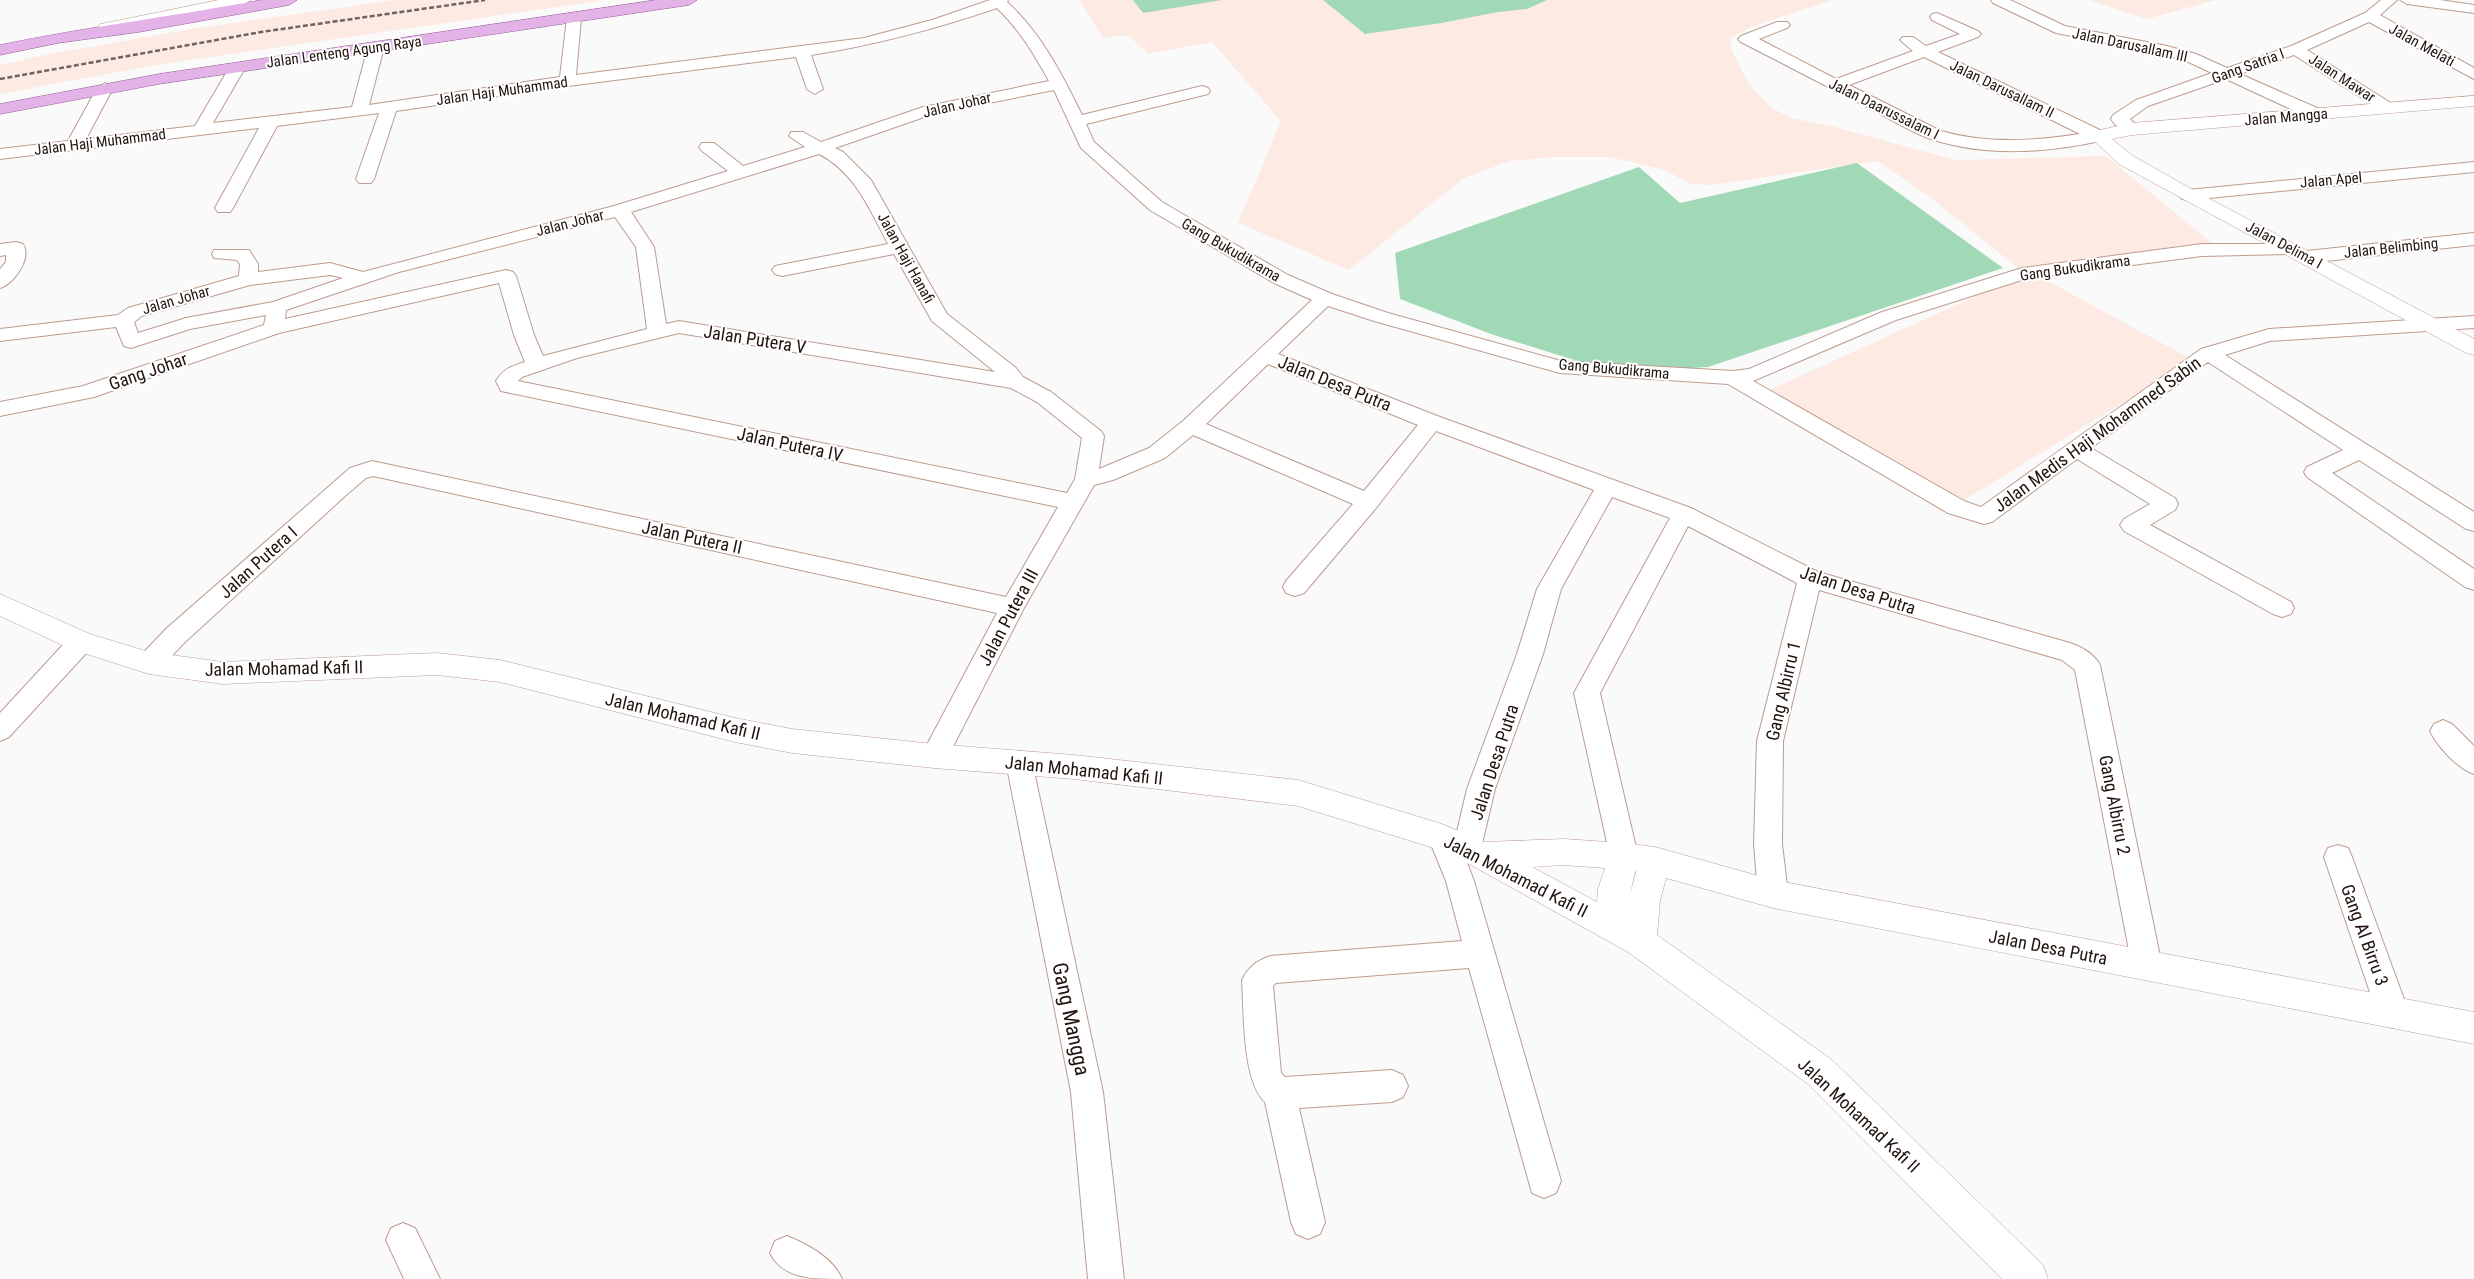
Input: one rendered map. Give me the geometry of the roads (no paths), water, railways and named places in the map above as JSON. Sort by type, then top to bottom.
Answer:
[{"type":"main road","points":[[0,50],[243,0]]},
{"type":"main road","points":[[58,38],[139,27],[289,0]]},
{"type":"main road","name":"Jalan Lenteng Agung Raya","points":[[0,109],[105,88],[689,0]]},
{"type":"main road","name":"Jalan Mangga","points":[[2098,136],[2132,129],[2474,101]]},
{"type":"main road","name":"Jalan Delima I","points":[[2098,136],[2126,160],[2188,195],[2474,348]]},
{"type":"main road","name":"Jalan Mohamad Kafi II","points":[[0,604],[81,642],[149,663],[223,673],[437,664],[500,671],[735,730],[792,741],[934,756],[1019,762],[1298,793],[1464,847],[1640,942],[1820,1072],[2029,1279]]},
{"type":"main road","name":"Jalan Desa Putra","points":[[1464,847],[1564,852],[1640,859],[1773,894],[2474,1028]]},
{"type":"main road","points":[[1612,926],[1614,889],[1640,859]]},
{"type":"main road","points":[[1640,859],[1644,901],[1640,942]]},
{"type":"street","name":"Jalan Darusallam III","points":[[1998,0],[2061,30],[2162,49],[2230,74],[2318,115]]},
{"type":"street","name":"Gang Satria I","points":[[2132,129],[2119,119],[2142,102],[2230,74],[2296,49],[2370,16],[2390,0]]},
{"type":"street","points":[[2407,0],[2471,6]]},
{"type":"street","name":"Jalan Haji Muhammad","points":[[0,154],[359,111],[568,81],[802,52],[865,42],[937,24],[1000,1]]},
{"type":"street","name":"Gang Bukudikrama","points":[[1000,1],[1016,18],[1059,84],[1087,144],[1156,206],[1320,304],[1381,317],[1560,367],[1733,378],[1754,374],[1889,316],[2022,274],[2202,250],[2298,253]]},
{"type":"street","name":"Jalan Melati","points":[[2370,16],[2474,74]]},
{"type":"street","points":[[1834,85],[1923,50],[1973,34],[1937,17]]},
{"type":"street","points":[[568,81],[574,18]]},
{"type":"street","name":"Jalan Daarussalam I","points":[[1782,25],[1746,39],[1934,135],[1962,144],[2025,147],[2098,136]]},
{"type":"street","name":"Jalan Darusallam II","points":[[1908,40],[1923,50],[2098,136]]},
{"type":"street","points":[[359,111],[376,47]]},
{"type":"street","name":"Jalan Mawar","points":[[2296,49],[2388,108]]},
{"type":"street","points":[[802,52],[815,89]]},
{"type":"street","points":[[201,130],[237,68]]},
{"type":"street","name":"Jalan Johar","points":[[123,320],[135,312],[248,279],[330,269],[361,277],[620,210],[819,148],[929,110],[1059,84]]},
{"type":"street","points":[[74,146],[105,88]]},
{"type":"street","points":[[1076,121],[1202,90]]},
{"type":"street","points":[[365,179],[389,107]]},
{"type":"street","points":[[224,208],[271,122]]},
{"type":"street","name":"Jalan Haji Hanafi","points":[[797,136],[838,156],[862,180],[939,317],[1009,373],[1016,382]]},
{"type":"street","points":[[708,147],[740,172]]},
{"type":"street","name":"Jalan Apel","points":[[2188,195],[2474,167]]},
{"type":"street","points":[[620,210],[645,247],[657,332]]},
{"type":"street","name":"Jalan Belimbing","points":[[2298,253],[2474,239]]},
{"type":"street","points":[[782,270],[900,247]]},
{"type":"street","points":[[0,250],[16,248],[15,262],[0,282]]},
{"type":"street","points":[[221,254],[242,254],[249,264],[248,279]]},
{"type":"street","name":"Gang Johar","points":[[0,409],[87,392],[273,328],[506,276],[524,335],[537,365]]},
{"type":"street","name":"Gang Johar","points":[[123,320],[131,342],[186,324],[277,307],[361,277]]},
{"type":"street","points":[[1086,479],[1105,475],[1157,453],[1192,426],[1320,304]]},
{"type":"street","points":[[273,328],[277,307]]},
{"type":"street","points":[[0,335],[123,320]]},
{"type":"street","name":"Jalan Medis Haji Mohammed Sabin","points":[[1733,378],[1956,507],[1984,516],[2208,353],[2269,335],[2436,326],[2474,322]]},
{"type":"street","name":"Jalan Putera V","points":[[508,386],[506,381],[515,372],[571,353],[679,327],[1016,382]]},
{"type":"street","points":[[2208,353],[2474,523]]},
{"type":"street","name":"Jalan Desa Putra","points":[[1266,356],[1432,422],[1683,514],[1810,578],[2070,653]]},
{"type":"street","name":"Jalan Putera III","points":[[934,756],[1012,607],[1086,479],[1093,436],[1044,397],[1016,382]]},
{"type":"street","name":"Jalan Putera IV","points":[[508,386],[1072,502]]},
{"type":"street","points":[[1295,587],[1368,502],[1432,422]]},
{"type":"street","points":[[1192,426],[1368,502]]},
{"type":"street","points":[[2076,449],[2167,504],[2132,525],[2282,608]]},
{"type":"street","points":[[2360,450],[2315,472],[2474,581]]},
{"type":"street","name":"Jalan Putera II","points":[[372,468],[1012,607]]},
{"type":"street","name":"Jalan Putera I","points":[[149,663],[176,636],[337,491],[358,473],[372,468]]},
{"type":"street","name":"Jalan Desa Putra","points":[[1464,847],[1481,789],[1527,663],[1550,589],[1607,486]]},
{"type":"street","points":[[1640,859],[1587,694],[1683,514]]},
{"type":"street","name":"Gang Albirru 1","points":[[1773,894],[1768,844],[1770,741],[1810,578]]},
{"type":"street","points":[[0,730],[81,642]]},
{"type":"street","name":"Gang Albirru 2","points":[[2070,653],[2087,665],[2147,966]]},
{"type":"street","points":[[2443,731],[2474,763]]},
{"type":"street","name":"Gang Mangga","points":[[1019,762],[1087,1092],[1106,1279]]},
{"type":"street","points":[[1464,847],[1460,880],[1544,1181]]},
{"type":"street","name":"Gang Al Birru 3","points":[[2338,857],[2393,1013]]},
{"type":"street","points":[[1308,1222],[1279,1093],[1270,1085],[1265,1074],[1257,980],[1261,975],[1274,970],[1480,953]]},
{"type":"street","points":[[1279,1093],[1392,1086]]},
{"type":"street","points":[[403,1240],[422,1279]]},
{"type":"street","points":[[787,1253],[824,1279]]},
{"type":"railway","points":[[0,79],[261,32],[485,0]]}]
